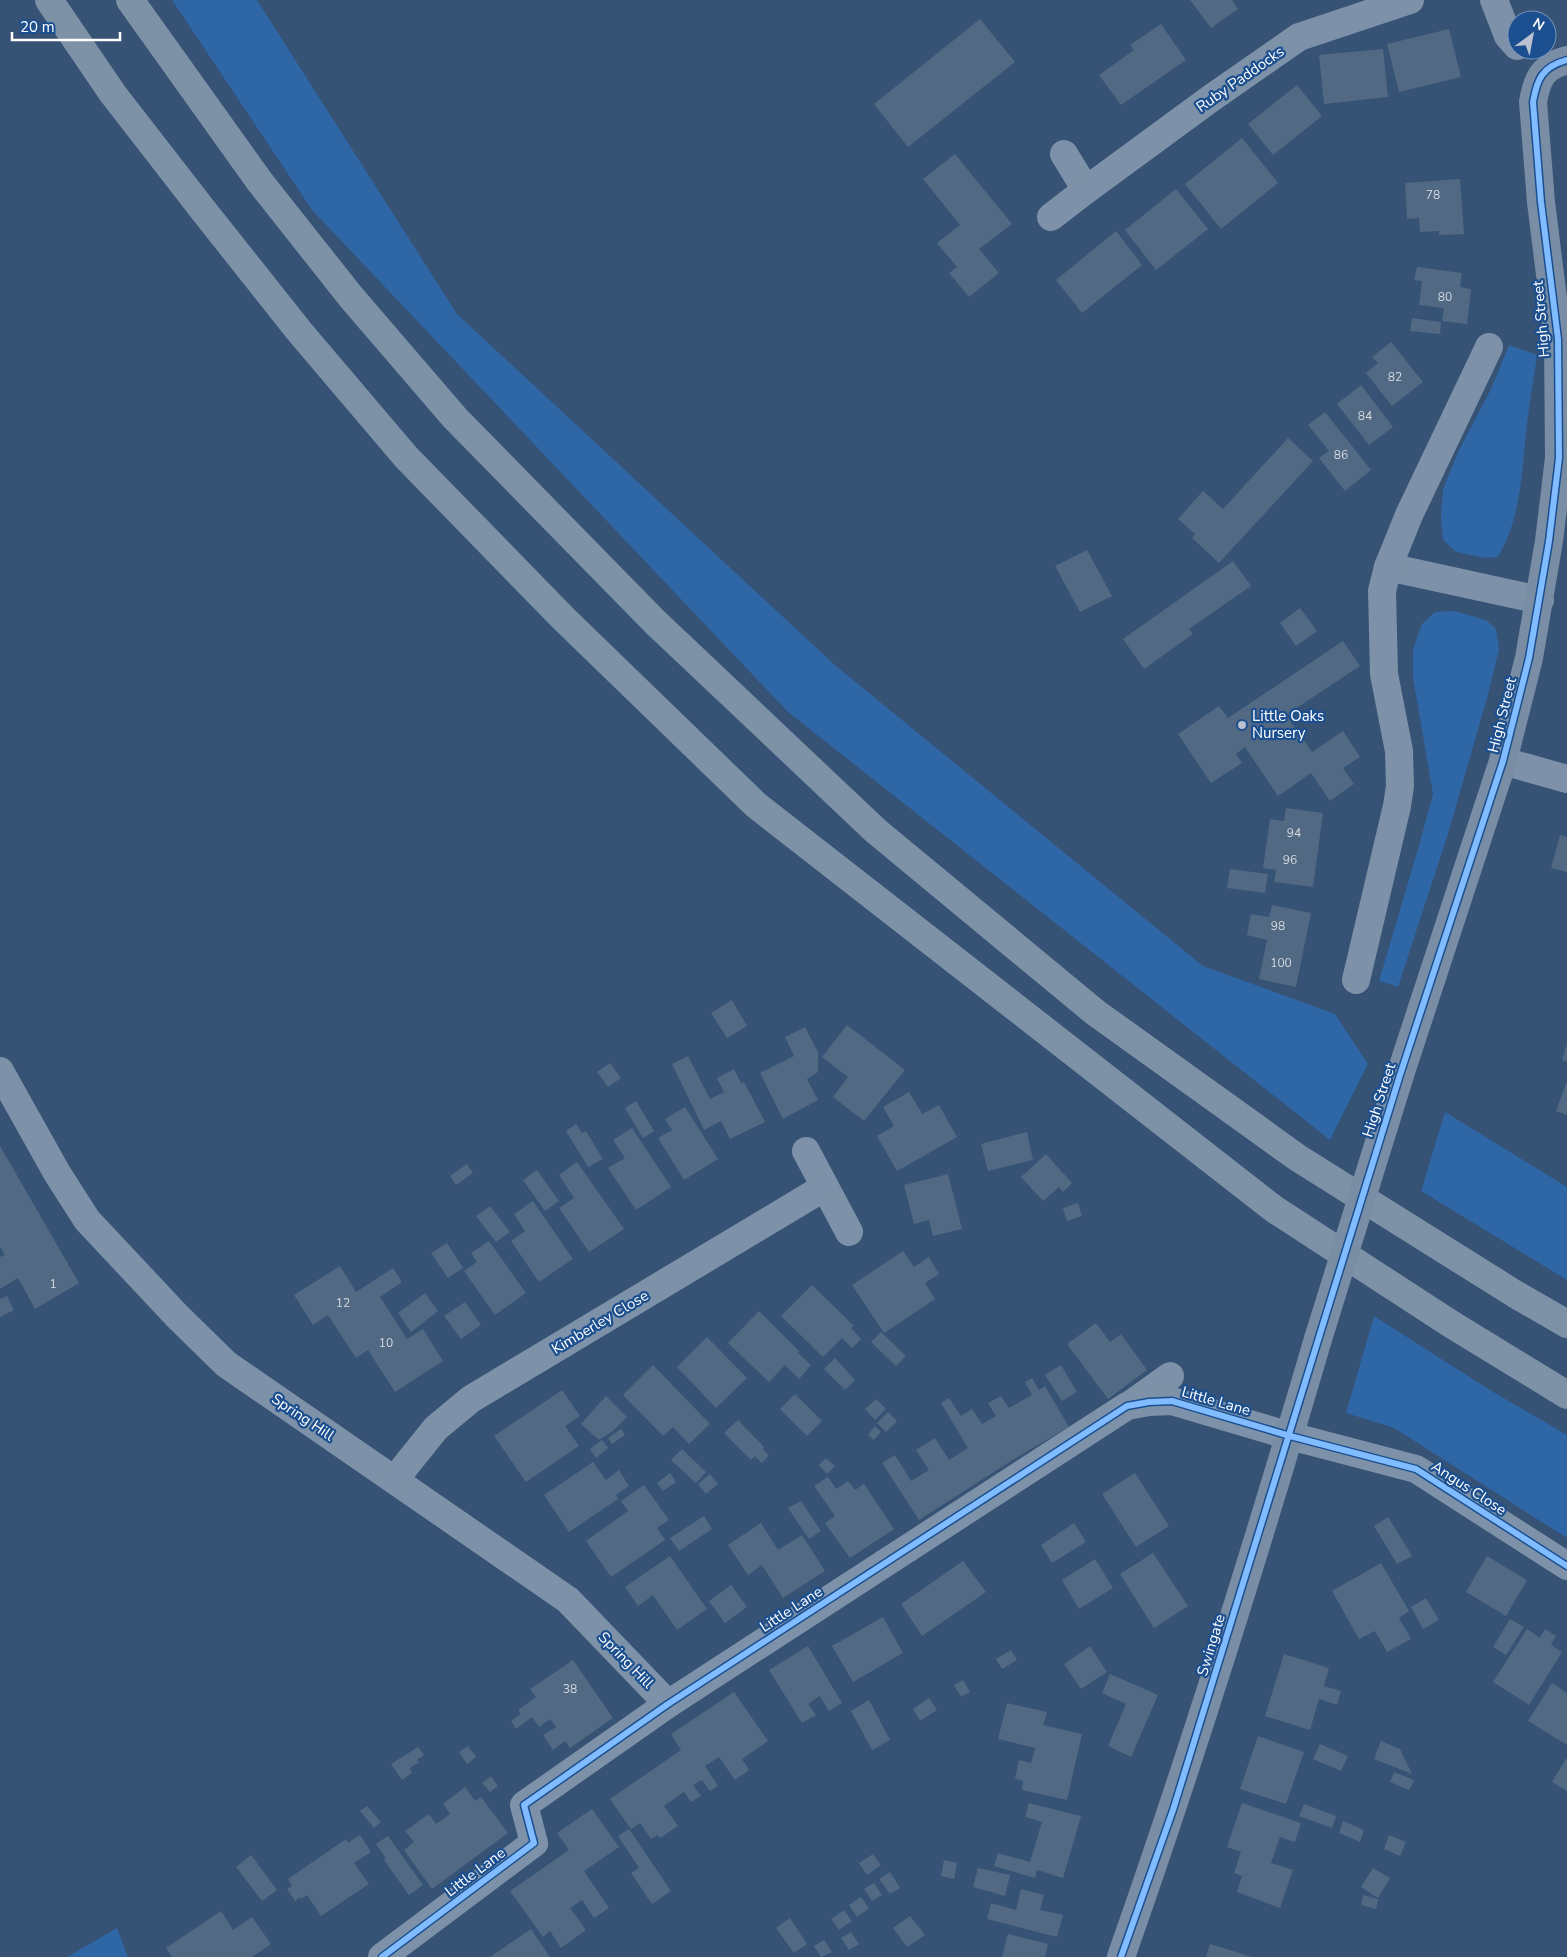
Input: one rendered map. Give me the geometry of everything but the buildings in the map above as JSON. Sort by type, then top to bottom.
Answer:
[{"type":"highway","points":[[49,0],[113,94],[203,210],[299,331],[406,457],[564,619],[756,805],[1274,1208],[1443,1318],[1567,1395]]},
{"type":"highway","points":[[130,0],[260,182],[351,297],[455,418],[655,622],[876,831],[1096,1013],[1290,1152],[1515,1294],[1567,1324]]},
{"type":"street","name":"Ruby Paddocks","points":[[1051,217],[1210,99],[1299,37],[1410,0]]},
{"type":"street","points":[[1494,0],[1507,33]]},
{"type":"street","points":[[1529,60],[1542,74],[1550,67],[1567,60]]},
{"type":"street","name":"High Street","points":[[1318,1339],[1400,1075],[1504,761],[1529,658],[1540,600],[1559,458],[1558,340],[1541,202],[1533,102],[1542,74]]},
{"type":"street","points":[[1064,154],[1086,190]]},
{"type":"street","points":[[1356,980],[1400,786],[1399,751],[1384,674],[1382,590],[1388,567],[1409,516],[1489,347]]},
{"type":"street","points":[[1388,567],[1540,600]]},
{"type":"street","points":[[1504,761],[1567,779]]},
{"type":"street","name":"Spring Hill","points":[[0,1070],[57,1173],[88,1220],[177,1316],[226,1364],[568,1600],[668,1704]]},
{"type":"street","points":[[806,1151],[848,1232]]},
{"type":"street","name":"Kimberley Close","points":[[395,1480],[436,1428],[471,1399],[825,1188]]},
{"type":"street","name":"Swingate","points":[[1121,1957],[1173,1810],[1290,1436],[1318,1339]]},
{"type":"street","name":"Little Lane","points":[[382,1957],[534,1843],[524,1805],[668,1704],[1127,1406],[1170,1376]]},
{"type":"street","name":"Little Lane","points":[[1127,1406],[1149,1402],[1172,1402],[1290,1436]]},
{"type":"street","name":"Angus Close","points":[[1290,1436],[1416,1468],[1567,1566]]},
{"type":"shaded area","points":[[172,0],[257,0],[457,314],[836,666],[1203,966],[1335,1014],[1368,1064],[1330,1140],[788,712],[312,210]]},
{"type":"shaded area","points":[[1509,345],[1537,355],[1527,423],[1520,492],[1512,525],[1498,557],[1485,558],[1456,552],[1443,540],[1441,517],[1443,489],[1458,452],[1491,389]]},
{"type":"shaded area","points":[[1454,611],[1486,620],[1496,629],[1499,649],[1488,695],[1448,834],[1398,987],[1379,981],[1433,794],[1413,678],[1413,649],[1422,624],[1435,612]]},
{"type":"shaded area","points":[[1445,1112],[1567,1187],[1567,1280],[1421,1191]]},
{"type":"shaded area","points":[[1374,1316],[1490,1390],[1567,1435],[1567,1538],[1394,1428],[1346,1413]]},
{"type":"shaded area","points":[[117,1928],[128,1957],[67,1957]]},
{"type":"cycle path","points":[[1121,1957],[1173,1810],[1400,1075],[1503,761],[1529,658],[1549,541],[1559,458],[1558,339],[1541,202],[1533,102],[1536,87],[1546,70],[1567,60]]},
{"type":"cycle path","points":[[382,1957],[534,1843],[524,1805],[668,1704],[1127,1406],[1149,1402],[1172,1401],[1290,1436],[1416,1469],[1567,1566]]},
{"type":"place","name":"Little Oaks Nursery","points":[[1242,725]]}]
